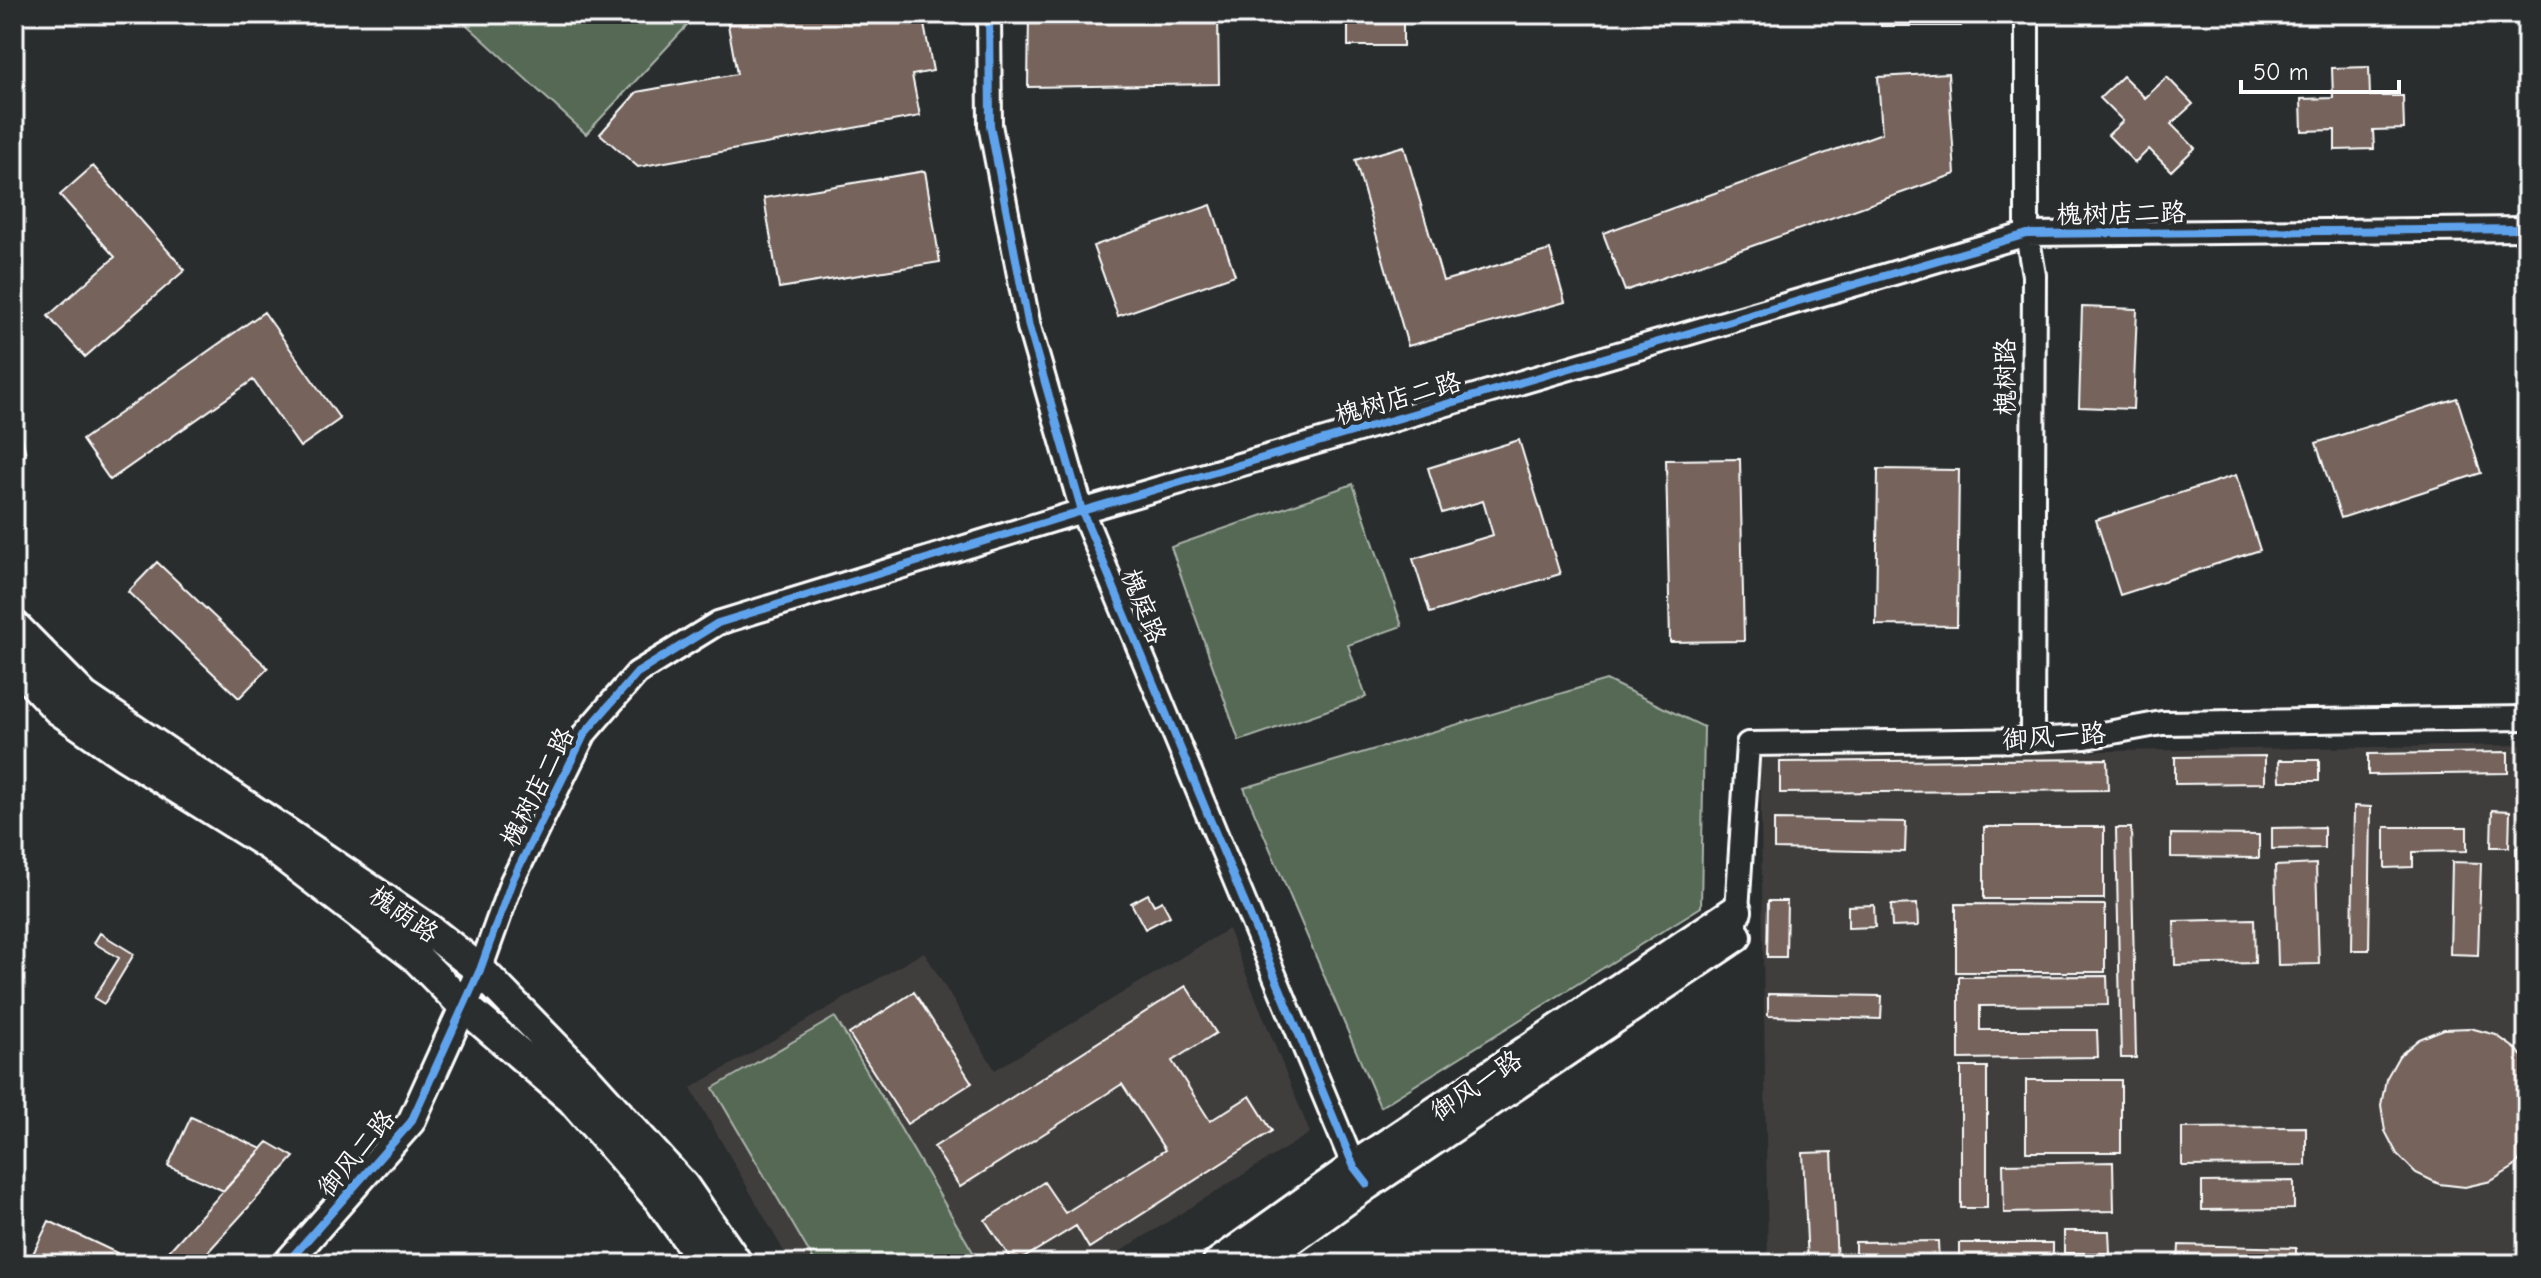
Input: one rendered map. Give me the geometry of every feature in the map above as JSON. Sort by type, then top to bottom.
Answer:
[{"type":"main road","name":"槐荫路","points":[[14,626],[84,697],[428,929],[480,970],[589,1082],[683,1186],[737,1264]]},
{"type":"main road","name":"槐荫路","points":[[14,662],[58,709],[123,754],[271,846],[416,957],[464,1006],[572,1099],[660,1200],[706,1264]]},
{"type":"main road","name":"御风一路","points":[[1218,1264],[1360,1176],[1736,924]]},
{"type":"main road","name":"御风一路","points":[[1256,1264],[1360,1176]]},
{"type":"street","name":"槐庭路","points":[[989,14],[990,125],[1029,327],[1082,511],[1360,1176]]},
{"type":"street","name":"槐树路","points":[[2027,14],[2027,234],[2034,275],[2032,740]]},
{"type":"street","name":"槐树店二路","points":[[480,970],[512,881],[546,806],[585,733],[637,673],[718,623],[1082,511],[2027,234],[2527,229]]},
{"type":"street","name":"御风一路","points":[[1736,924],[1748,744],[2032,740],[2086,737],[2162,723],[2527,718]]},
{"type":"street","name":"御风二路","points":[[286,1264],[411,1122],[480,970]]},
{"type":"shaded area","points":[[2527,745],[2527,1264],[1768,1264],[1760,756]]},
{"type":"shaded area","points":[[1228,929],[1310,1133],[1100,1264],[791,1264],[691,1088],[924,952],[995,1070]]},
{"type":"green space","points":[[455,14],[698,14],[586,134]]},
{"type":"green space","points":[[1353,484],[1402,626],[1348,645],[1366,697],[1239,741],[1171,547]]},
{"type":"green space","points":[[1606,680],[1704,727],[1701,907],[1380,1107],[1244,788]]},
{"type":"green space","points":[[835,1017],[980,1264],[816,1264],[713,1088]]},
{"type":"building","points":[[726,14],[922,14],[933,71],[912,75],[920,116],[638,167],[600,134],[637,92],[737,74]]},
{"type":"building","points":[[1029,14],[1218,14],[1219,84],[1028,87]]},
{"type":"building","points":[[1348,14],[1403,14],[1403,46],[1348,46]]},
{"type":"building","points":[[1881,14],[1960,14],[1961,26],[1881,26]]},
{"type":"building","points":[[2369,67],[2370,96],[2403,96],[2404,129],[2373,130],[2374,149],[2335,150],[2335,130],[2302,131],[2301,99],[2333,98],[2332,68]]},
{"type":"building","points":[[1948,73],[1955,174],[1625,291],[1603,233],[1882,133],[1878,77]]},
{"type":"building","points":[[2123,76],[2145,98],[2167,77],[2193,104],[2171,124],[2195,148],[2171,171],[2149,149],[2135,163],[2108,135],[2123,121],[2100,98]]},
{"type":"building","points":[[1404,146],[1443,281],[1550,250],[1565,302],[1408,346],[1355,160]]},
{"type":"building","points":[[93,166],[185,270],[85,357],[48,316],[115,257],[60,195]]},
{"type":"building","points":[[925,171],[940,262],[779,288],[764,198]]},
{"type":"building","points":[[1211,205],[1235,275],[1118,316],[1093,246]]},
{"type":"building","points":[[2082,307],[2137,309],[2133,409],[2079,407]]},
{"type":"building","points":[[264,312],[340,419],[300,447],[253,380],[110,480],[82,440]]},
{"type":"building","points":[[2457,398],[2481,473],[2341,518],[2316,443]]},
{"type":"building","points":[[14,399],[26,455],[14,458]]},
{"type":"building","points":[[1519,440],[1560,574],[1430,613],[1413,559],[1493,535],[1483,501],[1442,513],[1428,468]]},
{"type":"building","points":[[1740,459],[1744,641],[1670,642],[1666,460]]},
{"type":"building","points":[[1878,469],[1959,470],[1957,626],[1876,625]]},
{"type":"building","points":[[2236,475],[2260,550],[2120,595],[2096,520]]},
{"type":"building","points":[[157,562],[268,668],[239,698],[128,592]]},
{"type":"building","points":[[2508,752],[2508,773],[2368,775],[2368,754]]},
{"type":"building","points":[[2265,756],[2265,783],[2175,784],[2175,757]]},
{"type":"building","points":[[2107,759],[2108,790],[1780,793],[1780,762]]},
{"type":"building","points":[[2279,760],[2319,760],[2319,781],[2280,781]]},
{"type":"building","points":[[2354,806],[2371,807],[2369,950],[2352,950]]},
{"type":"building","points":[[2492,810],[2510,811],[2509,847],[2491,847]]},
{"type":"building","points":[[1774,820],[1906,822],[1905,852],[1774,849]]},
{"type":"building","points":[[1984,827],[2104,827],[2104,899],[1984,899]]},
{"type":"building","points":[[2324,827],[2324,848],[2272,849],[2272,828]]},
{"type":"building","points":[[2385,827],[2467,827],[2467,851],[2413,852],[2413,867],[2385,868]]},
{"type":"building","points":[[2116,828],[2131,828],[2136,1058],[2121,1058]]},
{"type":"building","points":[[2171,834],[2259,835],[2259,858],[2171,857]]},
{"type":"building","points":[[2527,847],[2527,966],[2519,966],[2516,848]]},
{"type":"building","points":[[2452,862],[2481,863],[2478,955],[2450,954]]},
{"type":"building","points":[[2316,864],[2319,964],[2278,965],[2275,866]]},
{"type":"building","points":[[1148,894],[1154,905],[1162,901],[1170,916],[1145,929],[1131,903]]},
{"type":"building","points":[[1768,901],[1787,901],[1786,957],[1767,957]]},
{"type":"building","points":[[1917,904],[1918,926],[1892,927],[1891,905]]},
{"type":"building","points":[[1956,904],[2105,905],[2105,972],[1956,972]]},
{"type":"building","points":[[1874,905],[1875,927],[1848,928],[1848,906]]},
{"type":"building","points":[[2254,919],[2255,963],[2175,965],[2174,921]]},
{"type":"building","points":[[100,933],[134,954],[104,1004],[94,998],[119,958],[94,943]]},
{"type":"building","points":[[2107,976],[2108,1005],[1980,1006],[1980,1030],[2097,1030],[2098,1057],[1959,1059],[1959,977]]},
{"type":"building","points":[[1186,986],[1216,1033],[1172,1061],[1210,1121],[1250,1096],[1272,1131],[1089,1248],[1076,1226],[1014,1264],[985,1220],[1044,1182],[1065,1213],[1165,1150],[1122,1084],[960,1187],[934,1147]]},
{"type":"building","points":[[914,992],[972,1083],[907,1124],[849,1034]]},
{"type":"building","points":[[1768,994],[1882,996],[1881,1019],[1768,1016]]},
{"type":"building","points":[[2470,1028],[2496,1035],[2517,1050],[2527,1063],[2527,1151],[2514,1167],[2491,1181],[2465,1187],[2439,1184],[2416,1173],[2397,1154],[2385,1131],[2381,1105],[2386,1079],[2399,1056],[2419,1039],[2444,1029]]},
{"type":"building","points":[[1961,1067],[1987,1067],[1987,1208],[1961,1208]]},
{"type":"building","points":[[2026,1080],[2121,1080],[2121,1152],[2026,1152]]},
{"type":"building","points":[[191,1117],[262,1149],[224,1191],[168,1166]]},
{"type":"building","points":[[2306,1127],[2306,1165],[2182,1166],[2182,1128]]},
{"type":"building","points":[[268,1142],[294,1157],[197,1264],[157,1264]]},
{"type":"building","points":[[1832,1152],[1837,1264],[1808,1264],[1803,1153]]},
{"type":"building","points":[[2113,1162],[2114,1211],[2004,1213],[2003,1164]]},
{"type":"building","points":[[2294,1181],[2294,1209],[2202,1210],[2202,1182]]},
{"type":"building","points":[[49,1221],[117,1253],[111,1264],[28,1264]]},
{"type":"building","points":[[2064,1231],[2109,1231],[2110,1253],[2064,1253]]},
{"type":"building","points":[[1938,1241],[1939,1264],[1855,1264],[1855,1242]]},
{"type":"building","points":[[1959,1243],[2053,1243],[2053,1263],[1959,1263]]},
{"type":"building","points":[[2179,1245],[2296,1248],[2296,1264],[2178,1264]]},
{"type":"cycle path","points":[[989,14],[990,125],[1029,327],[1082,511],[1354,1167],[1367,1184]]},
{"type":"cycle path","points":[[286,1264],[411,1122],[480,970],[512,881],[585,733],[637,673],[718,623],[1082,511],[2027,234],[2527,229]]}]
